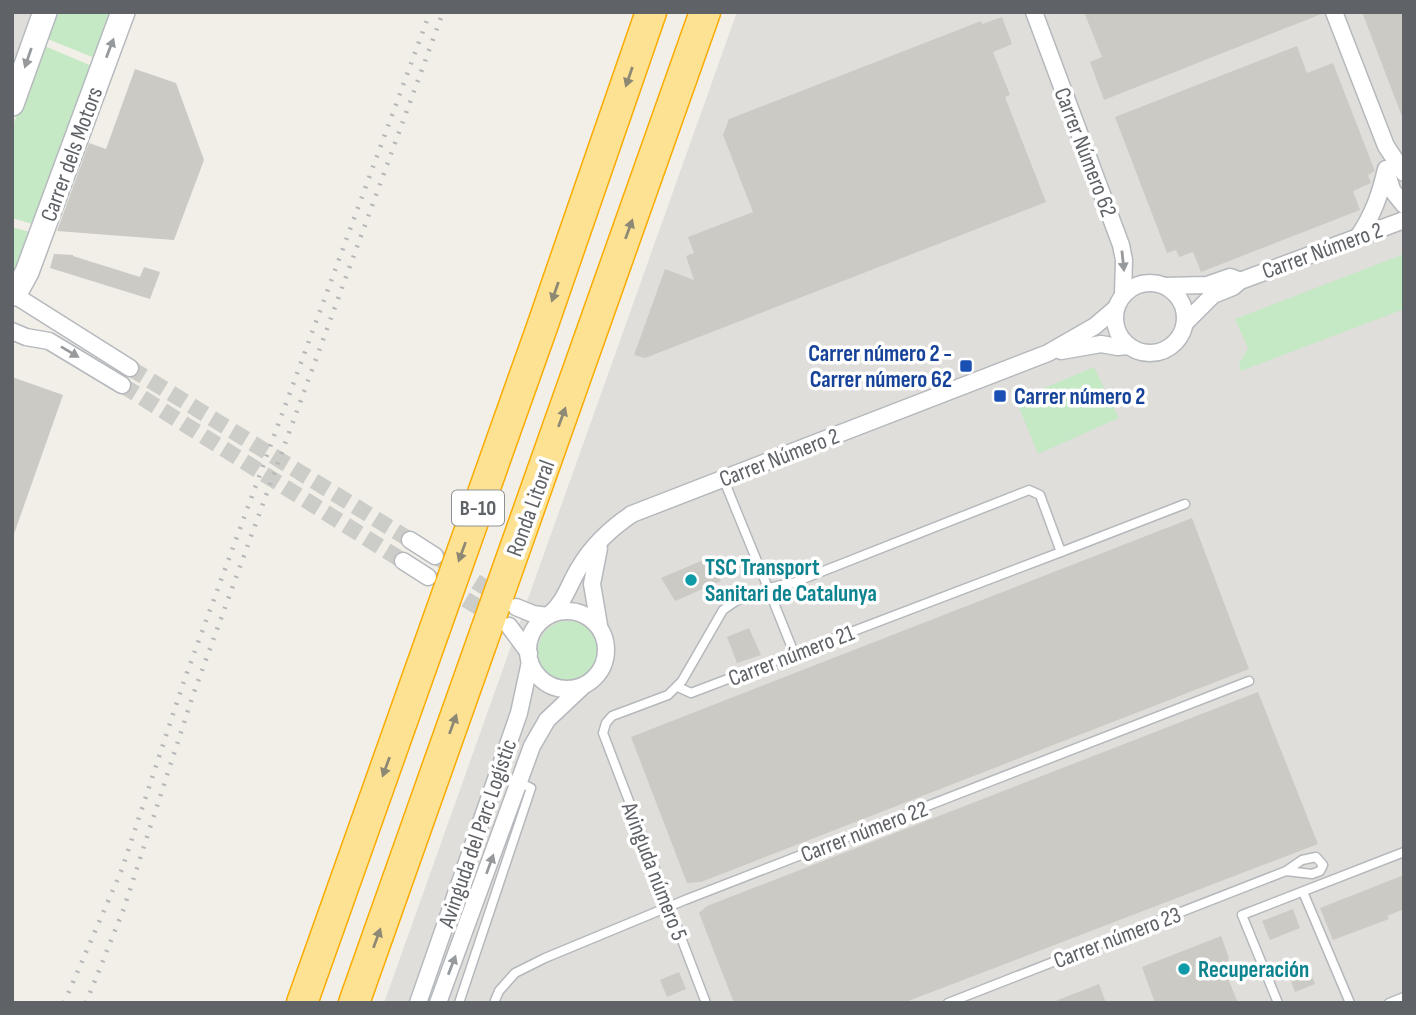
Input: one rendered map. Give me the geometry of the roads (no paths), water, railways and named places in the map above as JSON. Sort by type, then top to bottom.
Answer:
[{"type":"highway","name":"B-10","points":[[302,1003],[651,12]]},
{"type":"highway","name":"Ronda Litoral","points":[[354,1003],[705,12]]},
{"type":"street","points":[[12,104],[45,12]]},
{"type":"street","name":"Carrer dels Motors","points":[[14,299],[22,285],[123,12]]},
{"type":"street","name":"Carrer Número 62","points":[[1034,12],[1121,245],[1124,260],[1119,301]]},
{"type":"street","points":[[1334,12],[1386,146],[1404,173]]},
{"type":"street","points":[[1386,146],[1404,164]]},
{"type":"street","points":[[1358,237],[1373,215],[1381,193],[1386,146]]},
{"type":"street","points":[[1385,169],[1392,190],[1404,205]]},
{"type":"street","name":"Carrer Número 2","points":[[1185,323],[1213,295],[1233,287],[1240,281],[1404,220]]},
{"type":"street","name":"Carrer Número 2","points":[[1165,286],[1207,285],[1230,277],[1240,281]]},
{"type":"street","points":[[1153,282],[1165,286],[1181,301],[1185,323],[1177,341],[1164,351],[1147,354],[1129,346],[1116,329],[1119,301],[1135,285],[1153,282]]},
{"type":"street","points":[[14,299],[130,368]]},
{"type":"street","name":"Carrer Número 2","points":[[549,615],[561,603],[579,568],[602,539],[632,514],[1048,353],[1096,326],[1119,301]]},
{"type":"street","points":[[12,331],[26,337],[49,341],[122,385]]},
{"type":"street","name":"Carrer Número 2","points":[[1048,353],[1101,344],[1118,348],[1129,346]]},
{"type":"street","points":[[509,626],[536,674],[550,685],[569,690],[582,687],[591,681],[600,672],[607,649],[594,610],[592,584],[595,559],[602,539]]},
{"type":"street","points":[[410,541],[435,556]]},
{"type":"street","points":[[402,561],[428,577]]},
{"type":"street","points":[[516,607],[533,614],[549,615],[567,610],[579,612],[599,626]]},
{"type":"street","points":[[529,658],[530,638],[536,627],[549,615]]},
{"type":"street","name":"Avinguda del Parc Logístic","points":[[418,1003],[519,713],[529,658]]},
{"type":"street","name":"Avinguda del Parc Logístic","points":[[439,1003],[538,733],[557,709],[582,687]]},
{"type":"lane","points":[[723,478],[794,653]]},
{"type":"lane","points":[[768,588],[793,583],[1029,490],[1040,495],[1061,552]]},
{"type":"lane","name":"Carrer número 21","points":[[678,687],[691,693],[1185,504]]},
{"type":"lane","name":"Carrer número 21","points":[[604,739],[604,728],[612,716],[668,695],[678,687],[728,605],[768,588]]},
{"type":"lane","name":"Carrer número 22","points":[[494,1003],[506,981],[528,965],[1250,681]]},
{"type":"lane","name":"Avinguda número 5","points":[[604,739],[706,1003]]},
{"type":"lane","points":[[459,1003],[531,788],[519,782]]},
{"type":"lane","points":[[1279,1003],[1242,915],[1404,852]]},
{"type":"lane","name":"Carrer número 23","points":[[948,1003],[1286,871]]},
{"type":"lane","points":[[1303,892],[1350,1003]]},
{"type":"lane","points":[[1389,1003],[1404,997]]},
{"type":"tunnel","points":[[130,368],[410,540]]},
{"type":"tunnel","points":[[122,385],[403,561]]},
{"type":"tunnel","points":[[435,556],[502,598]]},
{"type":"tunnel","points":[[445,587],[495,617]]},
{"type":"railway","points":[[64,1003],[122,869],[185,678],[430,12]]},
{"type":"railway","points":[[86,1003],[124,908],[193,695],[443,12]]},
{"type":"place","name":"Carrer número 2 - Carrer número 62","points":[[966,366]]},
{"type":"place","name":"Carrer número 2","points":[[1000,396]]},
{"type":"place","name":"TSC Transport Sanitari de Catalunya","points":[[691,580]]},
{"type":"place","name":"Recuperación","points":[[1184,969]]}]
